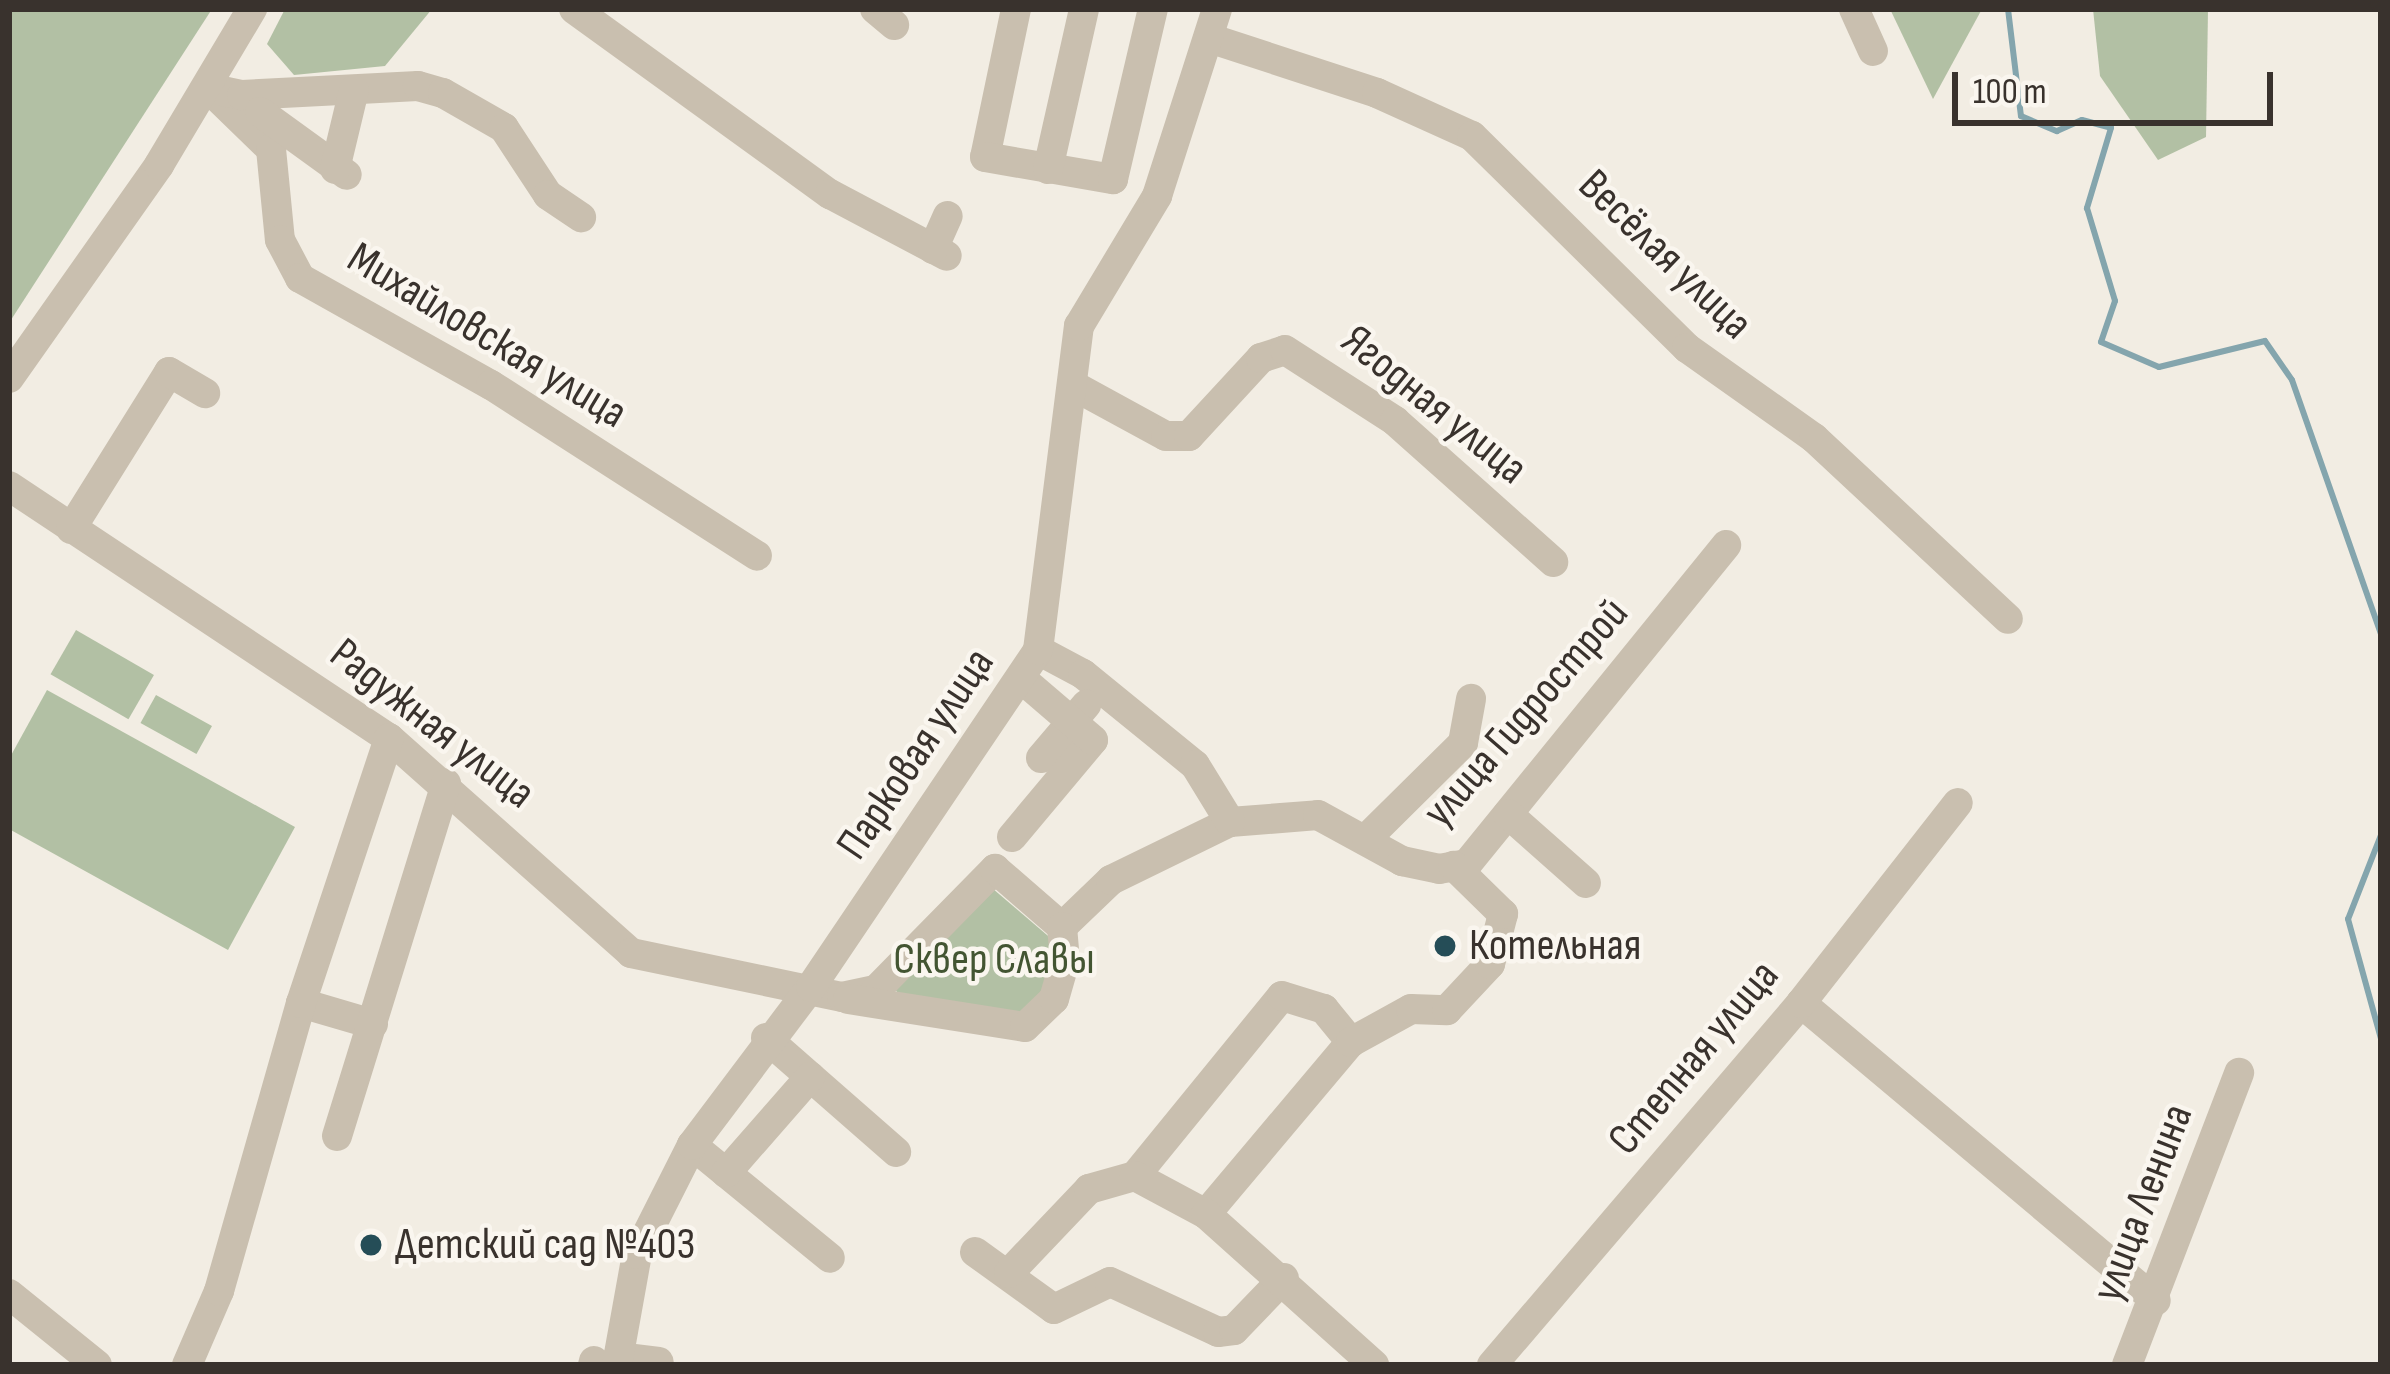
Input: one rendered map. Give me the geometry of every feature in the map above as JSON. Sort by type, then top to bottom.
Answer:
[{"type":"street","points":[[9,378],[208,88],[252,9]]},
{"type":"street","points":[[574,9],[830,194],[940,252],[947,216]]},
{"type":"street","points":[[1016,9],[985,157],[1113,179],[1153,9]]},
{"type":"street","points":[[1048,169],[1084,9]]},
{"type":"street","points":[[1854,9],[1873,51]]},
{"type":"street","name":"Парковая улица","points":[[605,1362],[638,1254],[692,1144],[766,1038],[811,987],[1023,680],[1038,650],[1076,387],[1079,326],[1157,196],[1213,23]]},
{"type":"street","name":"Весёлая улица","points":[[1213,23],[1472,136],[1687,348],[1814,438],[2008,619]]},
{"type":"street","points":[[208,88],[242,95],[418,86],[443,93],[504,128],[548,195],[581,217]]},
{"type":"street","name":"Михайловская улица","points":[[208,88],[272,149],[280,240],[299,278],[491,385],[757,556]]},
{"type":"street","points":[[242,95],[341,172],[354,90]]},
{"type":"street","name":"Ягодная улица","points":[[1076,387],[1166,436],[1189,436],[1261,358],[1285,350],[1395,421],[1553,562]]},
{"type":"street","points":[[71,529],[169,372],[206,393]]},
{"type":"street","name":"Радужная улица","points":[[9,486],[389,738],[446,783],[632,953],[811,987]]},
{"type":"street","name":"улица Гидрострой","points":[[1062,927],[1111,880],[1229,822],[1318,815],[1402,861],[1467,864],[1726,545]]},
{"type":"street","points":[[1038,650],[1083,674],[1195,765],[1229,822]]},
{"type":"street","points":[[1012,837],[1093,740],[1079,713],[1023,680]]},
{"type":"street","points":[[1367,838],[1463,743],[1471,699]]},
{"type":"street","points":[[1041,758],[1079,713]]},
{"type":"street","points":[[187,1365],[219,1291],[302,1003],[389,738]]},
{"type":"street","points":[[337,1136],[446,783]]},
{"type":"street","name":"Степная улица","points":[[1492,1365],[1801,1003],[1958,803]]},
{"type":"street","points":[[1508,814],[1586,883]]},
{"type":"street","points":[[1206,1214],[1352,1042],[1411,1009],[1447,1010],[1490,964],[1503,914],[1454,866]]},
{"type":"street","points":[[811,987],[842,997],[1024,1027],[1054,1000],[1065,961],[1062,927],[995,869],[875,990],[842,997]]},
{"type":"street","points":[[1009,1273],[1088,1189],[1135,1176],[1282,996],[1324,1010],[1352,1042]]},
{"type":"street","points":[[302,1003],[373,1024]]},
{"type":"street","points":[[1801,1003],[2156,1301]]},
{"type":"street","points":[[766,1038],[896,1152]]},
{"type":"street","name":"улица Ленина","points":[[2127,1365],[2156,1301],[2240,1072]]},
{"type":"street","points":[[727,1173],[809,1077]]},
{"type":"street","points":[[692,1144],[830,1258]]},
{"type":"street","points":[[1135,1176],[1206,1214],[1285,1278],[1375,1365]]},
{"type":"street","points":[[975,1252],[1054,1310],[1110,1282],[1218,1332],[1234,1330],[1285,1278]]},
{"type":"street","points":[[9,1294],[97,1365]]},
{"type":"street","points":[[605,1362],[659,1362]]},
{"type":"green space","points":[[9,9],[212,9],[9,323]]},
{"type":"green space","points":[[285,9],[432,9],[385,66],[294,75],[267,44]]},
{"type":"green space","points":[[1890,9],[1982,9],[1933,99]]},
{"type":"green space","points":[[2093,9],[2208,9],[2206,137],[2158,160],[2100,76]]},
{"type":"green space","points":[[76,630],[154,675],[128,719],[50,674]]},
{"type":"green space","points":[[47,690],[295,827],[228,950],[9,829],[9,759]]},
{"type":"green space","points":[[156,695],[212,726],[196,754],[140,723]]},
{"type":"green space","name":"Сквер Славы","points":[[992,888],[1054,941],[1047,996],[1022,1020],[905,1003],[892,985]]},
{"type":"waterway","points":[[2008,9],[2021,116],[2057,131],[2082,120],[2111,128],[2087,208],[2115,301],[2101,342],[2159,367],[2265,341],[2292,380],[2381,634]]},
{"type":"waterway","points":[[2381,835],[2348,919],[2381,1039]]},
{"type":"place","name":"Котельная","points":[[1445,946]]},
{"type":"place","name":"Детский сад №403","points":[[371,1245]]}]
